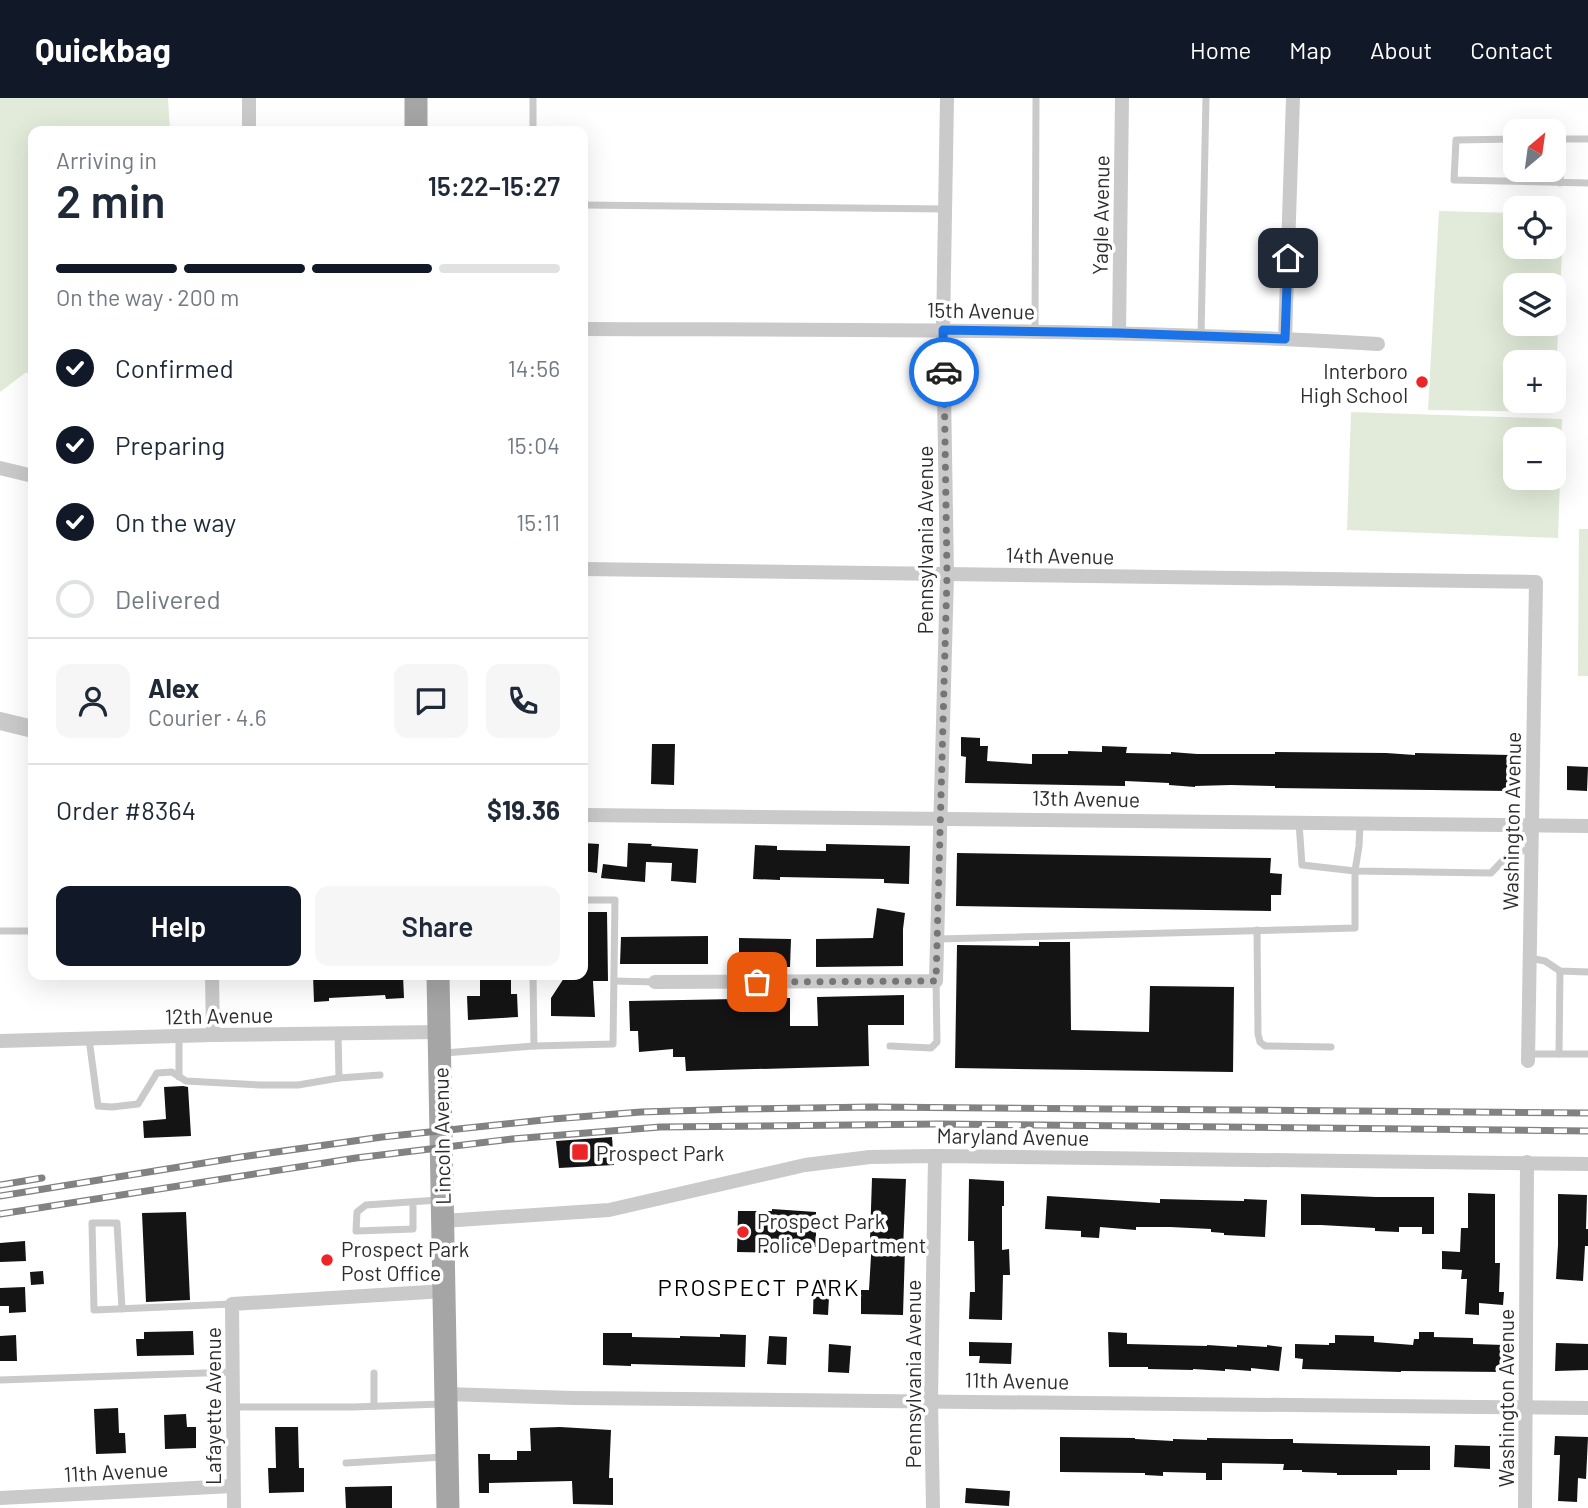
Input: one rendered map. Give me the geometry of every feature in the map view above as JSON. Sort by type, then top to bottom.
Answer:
[{"type":"main road","points":[[416,98],[416,126]]},
{"type":"main road","name":"Lincoln Avenue","points":[[438,980],[448,1508]]},
{"type":"street","points":[[249,98],[249,126]]},
{"type":"street","name":"Pennsylvania Avenue","points":[[936,981],[947,575],[943,330],[947,98]]},
{"type":"street","name":"Yagle Avenue","points":[[1119,333],[1122,98]]},
{"type":"street","points":[[1285,339],[1293,98]]},
{"type":"street","name":"15th Avenue","points":[[588,330],[1119,333],[1378,344]]},
{"type":"street","points":[[0,468],[28,474]]},
{"type":"street","name":"14th Avenue","points":[[588,569],[1536,582]]},
{"type":"street","name":"Washington Avenue","points":[[1528,1058],[1536,582]]},
{"type":"street","points":[[0,721],[28,728]]},
{"type":"street","name":"13th Avenue","points":[[588,815],[1588,825]]},
{"type":"street","points":[[212,980],[213,1035]]},
{"type":"street","points":[[655,982],[936,981]]},
{"type":"street","name":"12th Avenue","points":[[0,1041],[338,1034],[439,1043]]},
{"type":"street","name":"Pennsylvania Avenue","points":[[933,1508],[931,1400],[935,1156]]},
{"type":"street","name":"Maryland Avenue","points":[[442,1210],[609,1210],[805,1165],[870,1157],[1588,1164]]},
{"type":"street","name":"Washington Avenue","points":[[1525,1508],[1527,1163]]},
{"type":"street","points":[[232,1304],[445,1291]]},
{"type":"street","name":"Lafayette Avenue","points":[[232,1304],[234,1508]]},
{"type":"street","name":"11th Avenue","points":[[445,1399],[931,1400],[1588,1408]]},
{"type":"street","name":"11th Avenue","points":[[0,1498],[233,1486]]},
{"type":"lane","points":[[533,98],[533,126]]},
{"type":"lane","points":[[1035,332],[1036,98]]},
{"type":"lane","points":[[1201,336],[1206,98]]},
{"type":"lane","points":[[1503,139],[1455,139],[1454,180],[1503,181]]},
{"type":"lane","points":[[1566,139],[1588,139]]},
{"type":"lane","points":[[1525,182],[1588,183]]},
{"type":"lane","points":[[588,205],[946,209]]},
{"type":"lane","points":[[1299,822],[1302,865],[1355,871],[1491,873],[1509,854],[1531,849]]},
{"type":"lane","points":[[937,939],[1355,928],[1355,871],[1360,823]]},
{"type":"lane","points":[[439,1043],[534,1046],[613,1044],[615,900],[588,900]]},
{"type":"lane","points":[[1256,930],[1260,1042],[1265,1046],[1331,1047]]},
{"type":"lane","points":[[0,931],[28,931]]},
{"type":"lane","points":[[1530,958],[1545,961],[1560,971],[1588,972]]},
{"type":"lane","points":[[1559,1054],[1560,971]]},
{"type":"lane","points":[[533,980],[534,1046]]},
{"type":"lane","points":[[614,981],[655,982]]},
{"type":"lane","points":[[890,1046],[931,1048],[937,1042],[936,981]]},
{"type":"lane","points":[[338,1034],[339,1078]]},
{"type":"lane","points":[[179,1036],[179,1077]]},
{"type":"lane","points":[[89,1039],[98,1106],[138,1104],[157,1073],[172,1072],[186,1081],[261,1085],[298,1085],[380,1075]]},
{"type":"lane","points":[[1528,1058],[1588,1054]]},
{"type":"lane","points":[[414,1202],[413,1229],[356,1231],[356,1212],[366,1205],[414,1202],[442,1210]]},
{"type":"lane","points":[[122,1309],[117,1223],[92,1223],[94,1310],[122,1309],[232,1304]]},
{"type":"lane","points":[[0,1380],[233,1372]]},
{"type":"lane","points":[[374,1373],[374,1406]]},
{"type":"lane","points":[[233,1407],[374,1406],[445,1399]]},
{"type":"lane","points":[[346,1463],[447,1457]]},
{"type":"green space","points":[[0,98],[168,98],[170,126],[28,126],[28,373],[0,392]]},
{"type":"green space","points":[[1439,211],[1503,213],[1503,259],[1562,259],[1561,273],[1503,273],[1503,336],[1558,336],[1557,350],[1503,350],[1503,411],[1428,410]]},
{"type":"green space","points":[[1351,412],[1562,419],[1562,427],[1503,427],[1503,490],[1560,490],[1558,538],[1347,530]]},
{"type":"green space","points":[[1579,529],[1588,529],[1588,676],[1578,676]]},
{"type":"building","points":[[961,737],[980,738],[980,746],[988,746],[987,761],[1032,764],[1032,754],[1102,752],[1102,746],[1127,747],[1126,753],[1171,754],[1275,752],[1510,755],[1509,791],[1231,785],[1195,787],[1125,781],[1125,786],[965,783],[966,757],[961,756]]},
{"type":"building","points":[[652,744],[675,744],[674,785],[651,784]]},
{"type":"building","points":[[1567,766],[1588,767],[1587,791],[1567,790]]},
{"type":"building","points":[[588,843],[599,844],[597,873],[588,872]]},
{"type":"building","points":[[628,843],[698,849],[696,883],[671,881],[672,863],[646,862],[645,882],[601,878],[603,864],[627,867]]},
{"type":"building","points":[[826,844],[910,846],[909,884],[884,883],[884,879],[753,879],[755,845],[777,846],[777,850],[826,851]]},
{"type":"building","points":[[957,853],[1271,858],[1270,873],[1282,874],[1281,895],[1271,895],[1271,911],[956,906]]},
{"type":"building","points":[[877,908],[905,913],[903,966],[816,967],[816,939],[873,938]]},
{"type":"building","points":[[588,912],[607,912],[608,981],[593,981],[595,1017],[551,1016],[551,998],[563,980],[588,980]]},
{"type":"building","points":[[708,936],[708,964],[620,964],[621,937]]},
{"type":"building","points":[[739,938],[791,939],[790,967],[739,966]]},
{"type":"building","points":[[1039,942],[1070,942],[1071,1030],[1149,1032],[1150,986],[1234,987],[1233,1072],[955,1068],[957,945],[1039,946]]},
{"type":"building","points":[[313,980],[403,980],[404,998],[386,999],[385,995],[329,998],[329,1001],[314,1002]]},
{"type":"building","points":[[480,980],[511,980],[511,994],[517,994],[518,1017],[468,1020],[467,996],[480,996]]},
{"type":"building","points":[[904,995],[904,1025],[868,1025],[869,1066],[686,1071],[685,1057],[673,1057],[673,1049],[639,1052],[638,1031],[630,1031],[629,1001],[790,998],[790,1026],[818,1026],[817,997]]},
{"type":"building","points":[[164,1087],[188,1087],[191,1136],[144,1138],[143,1121],[166,1119]]},
{"type":"building","points":[[612,1137],[614,1165],[559,1168],[556,1141]]},
{"type":"building","points":[[872,1178],[906,1179],[903,1315],[861,1314],[861,1290],[869,1290]]},
{"type":"building","points":[[969,1179],[1004,1181],[1002,1250],[1009,1249],[1010,1275],[1003,1275],[1002,1320],[969,1319],[970,1292],[975,1292],[974,1241],[968,1241]]},
{"type":"building","points":[[1468,1193],[1495,1194],[1495,1263],[1500,1263],[1499,1292],[1504,1292],[1503,1305],[1479,1303],[1479,1315],[1465,1314],[1467,1279],[1461,1279],[1462,1270],[1442,1269],[1442,1251],[1460,1252],[1461,1228],[1468,1228]]},
{"type":"building","points":[[1301,1194],[1434,1197],[1434,1234],[1422,1234],[1422,1227],[1399,1227],[1399,1232],[1375,1231],[1375,1228],[1301,1225]]},
{"type":"building","points":[[1558,1194],[1587,1195],[1588,1246],[1585,1246],[1583,1281],[1556,1279]]},
{"type":"building","points":[[1047,1196],[1160,1203],[1160,1199],[1267,1200],[1265,1237],[1224,1235],[1211,1232],[1211,1229],[1136,1227],[1136,1230],[1100,1227],[1099,1238],[1081,1237],[1081,1231],[1045,1229]]},
{"type":"building","points":[[772,1209],[816,1212],[816,1247],[797,1247],[797,1253],[737,1252],[738,1211]]},
{"type":"building","points":[[186,1212],[190,1300],[146,1302],[142,1213]]},
{"type":"building","points":[[25,1241],[26,1261],[0,1262],[0,1243]]},
{"type":"building","points":[[43,1271],[44,1284],[31,1285],[30,1272]]},
{"type":"building","points":[[814,1279],[830,1280],[828,1315],[813,1314]]},
{"type":"building","points":[[25,1287],[26,1312],[9,1313],[9,1306],[0,1306],[0,1288]]},
{"type":"building","points":[[193,1331],[194,1355],[137,1356],[136,1339],[144,1339],[144,1332]]},
{"type":"building","points":[[1108,1332],[1127,1333],[1127,1344],[1282,1347],[1279,1371],[1251,1368],[1251,1371],[1225,1371],[1109,1367]]},
{"type":"building","points":[[1419,1332],[1434,1332],[1434,1337],[1473,1338],[1473,1344],[1504,1345],[1503,1372],[1302,1369],[1303,1359],[1295,1358],[1295,1344],[1329,1345],[1335,1343],[1335,1335],[1374,1336],[1374,1342],[1413,1345],[1414,1339],[1419,1339]]},
{"type":"building","points":[[603,1333],[632,1333],[632,1337],[680,1338],[720,1337],[720,1334],[746,1335],[745,1367],[603,1365]]},
{"type":"building","points":[[16,1335],[17,1361],[0,1361],[0,1336]]},
{"type":"building","points":[[769,1336],[787,1337],[786,1365],[767,1364]]},
{"type":"building","points":[[969,1342],[1012,1343],[1011,1364],[979,1363],[980,1356],[969,1356]]},
{"type":"building","points":[[1556,1343],[1588,1344],[1588,1370],[1555,1371]]},
{"type":"building","points":[[829,1344],[851,1346],[849,1373],[828,1372]]},
{"type":"building","points":[[118,1408],[119,1433],[125,1433],[126,1453],[96,1454],[94,1409]]},
{"type":"building","points":[[186,1414],[187,1427],[196,1427],[196,1448],[165,1449],[164,1415]]},
{"type":"building","points":[[275,1427],[298,1427],[299,1468],[304,1468],[304,1492],[269,1493],[268,1468],[276,1468]]},
{"type":"building","points":[[530,1428],[611,1430],[609,1478],[613,1478],[613,1505],[573,1504],[572,1481],[489,1483],[489,1493],[479,1493],[478,1454],[490,1454],[490,1460],[517,1460],[517,1451],[531,1451]]},
{"type":"building","points":[[1555,1436],[1588,1437],[1586,1479],[1578,1478],[1577,1502],[1558,1501],[1560,1455],[1554,1455]]},
{"type":"building","points":[[1060,1437],[1173,1441],[1207,1438],[1293,1439],[1293,1443],[1430,1446],[1430,1470],[1397,1470],[1397,1475],[1337,1475],[1283,1470],[1284,1464],[1222,1463],[1222,1480],[1206,1480],[1206,1473],[1163,1472],[1163,1476],[1145,1473],[1060,1472]]},
{"type":"building","points":[[1455,1445],[1490,1446],[1490,1469],[1454,1467]]},
{"type":"building","points":[[392,1486],[392,1508],[346,1508],[345,1487]]},
{"type":"building","points":[[966,1488],[1010,1491],[1009,1506],[965,1503]]},
{"type":"railway","points":[[0,1196],[382,1137],[641,1112],[872,1107],[1588,1113]]},
{"type":"railway","points":[[0,1214],[356,1158],[512,1139],[660,1127],[938,1124],[1588,1131]]},
{"type":"railway","points":[[0,1185],[42,1178]]},
{"type":"way so far","points":[[757,982],[936,981],[947,575],[944,372]]},
{"type":"place","name":"Interboro High School","points":[[1422,382]]},
{"type":"place","name":"Prospect Park","points":[[580,1152]]},
{"type":"place","name":"Prospect Park Police Department","points":[[743,1232]]},
{"type":"place","name":"Prospect Park Post Office","points":[[327,1260]]},
{"type":"district","name":"PROSPECT PARK","points":[[759,1286]]},
{"type":"route","points":[[944,372],[943,330],[1285,339],[1288,258]]}]
